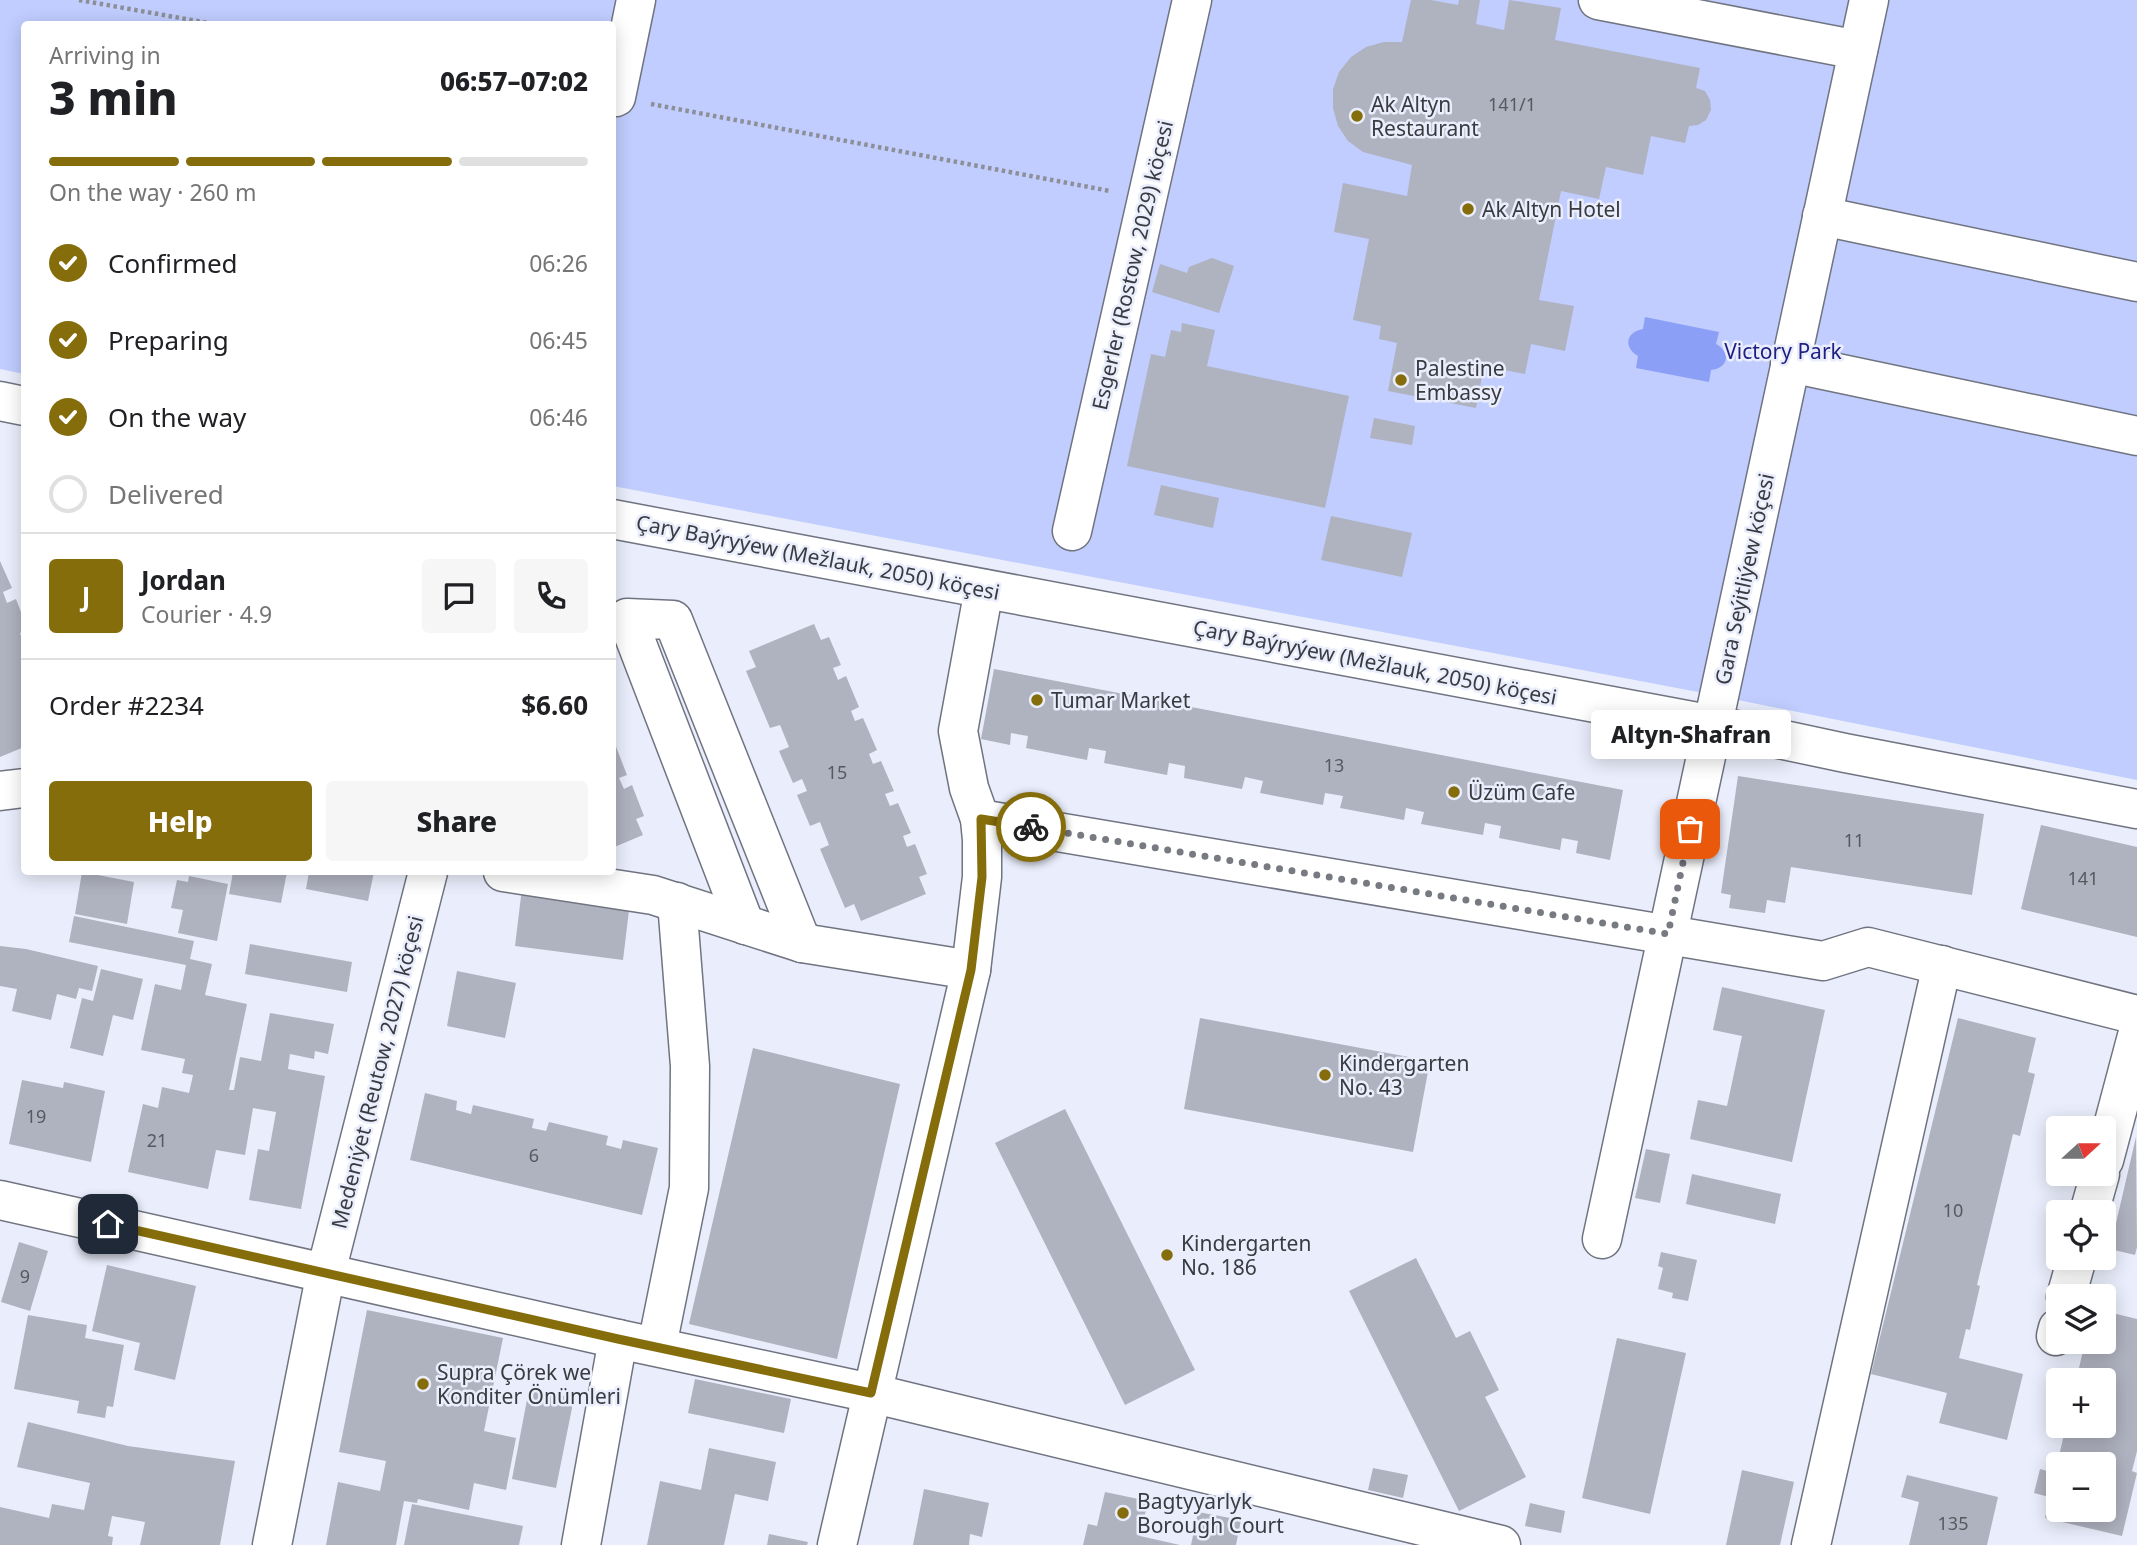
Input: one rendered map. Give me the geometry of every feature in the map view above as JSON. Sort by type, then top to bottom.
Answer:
[{"type":"street","points":[[616,97],[636,0]]},
{"type":"street","name":"Esgerler (Rostow, 2029) köçesi","points":[[1072,531],[1192,0]]},
{"type":"street","points":[[1598,0],[1858,50]]},
{"type":"street","name":"Gara Seýitliýew köçesi","points":[[1602,1239],[1868,0]]},
{"type":"street","points":[[1822,216],[2137,282]]},
{"type":"street","points":[[1790,363],[2137,436]]},
{"type":"street","points":[[0,401],[21,405]]},
{"type":"street","name":"Çary Baýryýew (Mežlauk, 2050) köçesi","points":[[616,520],[1713,725],[1845,753],[2137,808]]},
{"type":"street","points":[[837,1545],[971,970],[982,877],[981,819],[969,788],[958,731],[984,589]]},
{"type":"street","points":[[745,925],[627,618],[673,620],[802,943]]},
{"type":"street","points":[[0,791],[21,788]]},
{"type":"street","points":[[981,819],[1823,961],[1868,947],[2137,1015]]},
{"type":"street","name":"Medeniýet (Reutow, 2027) köçesi","points":[[272,1545],[326,1272],[427,875]]},
{"type":"street","points":[[523,875],[653,895],[802,943],[971,970]]},
{"type":"street","points":[[657,1346],[689,1188],[690,1066],[677,902]]},
{"type":"street","points":[[1811,1545],[1942,965]]},
{"type":"street","points":[[2116,1116],[2137,1036]]},
{"type":"street","points":[[0,1200],[871,1393],[1501,1545]]},
{"type":"street","points":[[581,1545],[618,1339]]},
{"type":"path","points":[[79,0],[197,21]]},
{"type":"path","points":[[616,97],[1147,198]]},
{"type":"green space","name":"Victory Park","points":[[0,0],[2137,0],[2137,780],[1698,692],[616,487],[616,21],[21,21],[21,373],[0,369]]},
{"type":"water","points":[[1645,317],[1719,332],[1716,344],[1726,355],[1724,363],[1711,370],[1709,382],[1636,368],[1638,356],[1630,348],[1629,340],[1633,333],[1643,329]]},
{"type":"building","points":[[1411,0],[1431,0],[1458,5],[1459,0],[1480,0],[1476,24],[1504,30],[1509,0],[1561,8],[1555,40],[1700,68],[1696,88],[1705,91],[1710,100],[1711,110],[1706,120],[1689,126],[1685,143],[1651,136],[1643,175],[1606,167],[1599,199],[1561,191],[1539,300],[1574,306],[1565,351],[1531,344],[1525,374],[1484,366],[1476,408],[1388,391],[1397,343],[1379,339],[1381,326],[1353,320],[1369,239],[1334,232],[1343,183],[1407,196],[1412,165],[1363,152],[1348,141],[1338,126],[1333,108],[1333,89],[1339,72],[1351,57],[1366,47],[1384,42],[1402,42]]},
{"type":"building","points":[[1212,258],[1234,266],[1219,313],[1152,292],[1160,264],[1187,273],[1189,267]]},
{"type":"building","points":[[1182,323],[1215,330],[1207,366],[1349,396],[1325,508],[1127,466],[1151,354],[1165,357],[1171,330],[1181,332]]},
{"type":"building","points":[[1374,418],[1415,426],[1412,445],[1370,438]]},
{"type":"building","points":[[1161,485],[1219,498],[1213,528],[1154,515]]},
{"type":"building","points":[[1331,516],[1412,533],[1402,577],[1321,560]]},
{"type":"building","points":[[0,561],[12,588],[3,592],[7,603],[16,599],[21,612],[21,748],[0,757]]},
{"type":"building","points":[[814,624],[821,640],[829,637],[841,665],[833,668],[838,680],[846,676],[859,707],[851,711],[855,721],[863,718],[877,750],[869,754],[873,764],[881,761],[894,791],[885,794],[890,806],[898,803],[911,833],[903,836],[907,847],[915,844],[927,874],[919,877],[926,894],[861,921],[854,904],[845,908],[820,849],[829,845],[820,822],[810,826],[797,795],[807,791],[802,779],[793,783],[779,751],[789,747],[780,725],[770,728],[746,671],[756,667],[749,651]]},
{"type":"building","points":[[994,669],[1623,790],[1610,860],[1576,853],[1578,841],[1562,838],[1560,850],[1499,838],[1501,826],[1485,823],[1483,835],[1421,824],[1424,812],[1406,808],[1404,820],[1340,808],[1343,796],[1325,793],[1323,805],[1260,793],[1263,781],[1245,777],[1242,789],[1184,778],[1185,766],[1169,763],[1167,775],[1104,763],[1106,751],[1089,748],[1087,760],[1026,748],[1028,736],[1011,733],[1010,745],[981,739]]},
{"type":"building","points":[[616,747],[627,775],[619,778],[624,789],[632,785],[644,816],[636,819],[643,835],[616,846]]},
{"type":"building","points":[[1738,776],[1984,814],[1972,895],[1791,867],[1785,903],[1767,900],[1765,913],[1729,908],[1731,895],[1721,893]]},
{"type":"building","points":[[2041,825],[2137,847],[2137,937],[2021,909]]},
{"type":"building","points":[[82,875],[98,875],[134,882],[127,924],[75,914]]},
{"type":"building","points":[[232,875],[286,875],[281,903],[229,894]]},
{"type":"building","points":[[308,875],[373,875],[368,901],[306,889]]},
{"type":"building","points":[[189,876],[228,884],[217,941],[178,933],[183,910],[171,908],[177,880],[188,882]]},
{"type":"building","points":[[522,888],[630,902],[623,960],[515,946]]},
{"type":"building","points":[[74,916],[194,941],[190,959],[212,964],[205,995],[247,1004],[229,1090],[234,1090],[240,1057],[261,1061],[270,1013],[334,1024],[328,1054],[315,1051],[314,1059],[290,1054],[288,1069],[325,1076],[301,1209],[249,1200],[258,1149],[269,1151],[276,1112],[253,1108],[245,1155],[216,1150],[208,1189],[128,1172],[143,1104],[158,1108],[162,1087],[189,1093],[193,1075],[182,1073],[185,1059],[141,1050],[155,984],[181,990],[186,965],[69,942]]},
{"type":"building","points":[[250,944],[352,962],[347,992],[245,974]]},
{"type":"building","points":[[0,946],[26,949],[98,966],[92,991],[79,988],[76,999],[57,994],[51,1020],[12,1011],[17,989],[0,986]]},
{"type":"building","points":[[101,969],[143,979],[133,1020],[113,1015],[103,1056],[70,1048],[82,998],[93,1001]]},
{"type":"building","points":[[457,971],[516,983],[505,1038],[447,1026]]},
{"type":"building","points":[[1722,987],[1825,1010],[1792,1162],[1690,1139],[1698,1100],[1727,1106],[1742,1036],[1713,1030]]},
{"type":"building","points":[[1200,1018],[1430,1061],[1413,1152],[1184,1109]]},
{"type":"building","points":[[1958,1018],[2036,1038],[2028,1072],[2035,1074],[2020,1136],[2013,1134],[1977,1285],[1980,1286],[1970,1330],[1966,1329],[1959,1358],[2023,1374],[2007,1440],[1939,1423],[1947,1393],[1871,1374]]},
{"type":"building","points":[[753,1048],[900,1084],[837,1359],[689,1324]]},
{"type":"building","points":[[22,1080],[63,1088],[64,1082],[105,1091],[91,1162],[9,1144]]},
{"type":"building","points":[[425,1093],[457,1101],[456,1110],[471,1114],[473,1105],[534,1119],[532,1128],[546,1131],[549,1122],[608,1136],[606,1145],[621,1149],[623,1140],[658,1148],[642,1215],[410,1160]]},
{"type":"building","points":[[1065,1109],[1195,1370],[1125,1405],[995,1143]]},
{"type":"building","points":[[2136,1137],[2135,1255],[2116,1250],[2116,1223]]},
{"type":"building","points":[[1646,1149],[1670,1154],[1660,1203],[1635,1198]]},
{"type":"building","points":[[1692,1174],[1781,1194],[1775,1224],[1686,1204]]},
{"type":"building","points":[[19,1242],[48,1251],[30,1311],[1,1302]]},
{"type":"building","points":[[1661,1252],[1697,1260],[1688,1301],[1672,1298],[1673,1293],[1658,1289],[1663,1268],[1658,1266]]},
{"type":"building","points":[[1416,1258],[1456,1338],[1470,1331],[1499,1390],[1485,1397],[1526,1477],[1459,1511],[1349,1291]]},
{"type":"building","points":[[107,1265],[196,1286],[175,1380],[134,1370],[140,1343],[92,1331]]},
{"type":"building","name":"Supra Çörek we Konditer Önümleri","points":[[367,1310],[503,1338],[484,1431],[516,1438],[506,1490],[474,1483],[469,1510],[418,1499],[417,1503],[404,1501],[396,1545],[326,1545],[338,1482],[380,1491],[386,1461],[339,1452]]},
{"type":"building","points":[[2116,1314],[2137,1319],[2137,1451],[2132,1471],[2137,1473],[2122,1536],[2062,1522],[2116,1522],[2116,1452],[2060,1452],[2063,1438],[2116,1438],[2116,1368],[2079,1368],[2082,1354],[2116,1354]]},
{"type":"building","points":[[28,1315],[87,1325],[85,1338],[124,1345],[113,1407],[107,1406],[105,1418],[77,1413],[79,1401],[14,1389]]},
{"type":"building","points":[[1617,1338],[1686,1353],[1650,1514],[1582,1498]]},
{"type":"building","points":[[695,1379],[791,1399],[784,1433],[688,1413]]},
{"type":"building","points":[[529,1389],[574,1398],[556,1488],[512,1479]]},
{"type":"building","points":[[28,1422],[128,1446],[235,1461],[220,1545],[140,1545],[145,1522],[112,1516],[108,1536],[113,1537],[112,1545],[0,1545],[0,1507],[49,1518],[52,1504],[84,1510],[90,1483],[17,1467]]},
{"type":"building","points":[[709,1448],[776,1462],[768,1501],[735,1494],[724,1545],[647,1545],[660,1481],[701,1490]]},
{"type":"building","points":[[1373,1468],[1408,1475],[1403,1498],[1368,1490]]},
{"type":"building","points":[[2040,1469],[2046,1471],[2046,1496],[2034,1493]]},
{"type":"building","points":[[1742,1470],[1794,1482],[1780,1545],[1726,1545]]},
{"type":"building","points":[[1907,1475],[1998,1497],[1987,1545],[1909,1545],[1919,1502],[1901,1497]]},
{"type":"building","points":[[924,1489],[989,1503],[982,1537],[970,1534],[969,1545],[913,1545]]},
{"type":"building","name":"Bagtyyarlyk Borough Court","points":[[1105,1492],[1148,1501],[1140,1536],[1180,1545],[1083,1545],[1088,1524],[1097,1526]]},
{"type":"building","points":[[1530,1503],[1565,1511],[1561,1533],[1525,1526]]},
{"type":"building","points":[[412,1504],[523,1526],[519,1545],[404,1545]]},
{"type":"building","name":"Bagtyyarlyk Borough Court","points":[[1198,1512],[1241,1520],[1236,1545],[1191,1545]]},
{"type":"building","points":[[769,1534],[808,1542],[807,1545],[767,1545]]},
{"type":"way so far","points":[[1031,827],[1668,934],[1690,829]]},
{"type":"place","name":"Ak Altyn Restaurant","points":[[1357,116]]},
{"type":"place","name":"Ak Altyn Hotel","points":[[1468,209]]},
{"type":"place","name":"Palestine Embassy","points":[[1401,380]]},
{"type":"place","name":"Tumar Market","points":[[1037,700]]},
{"type":"place","name":"Üzüm Cafe","points":[[1454,792]]},
{"type":"place","name":"Altyn-Shafran","points":[[1690,829]]},
{"type":"place","name":"Kindergarten No. 43","points":[[1325,1075]]},
{"type":"place","name":"Kindergarten No. 186","points":[[1167,1255]]},
{"type":"place","name":"Supra Çörek we Konditer Önümleri","points":[[423,1384]]},
{"type":"place","name":"Bagtyyarlyk Borough Court","points":[[1123,1513]]},
{"type":"route","points":[[108,1224],[871,1393],[971,970],[982,877],[981,819],[1031,827]]}]
